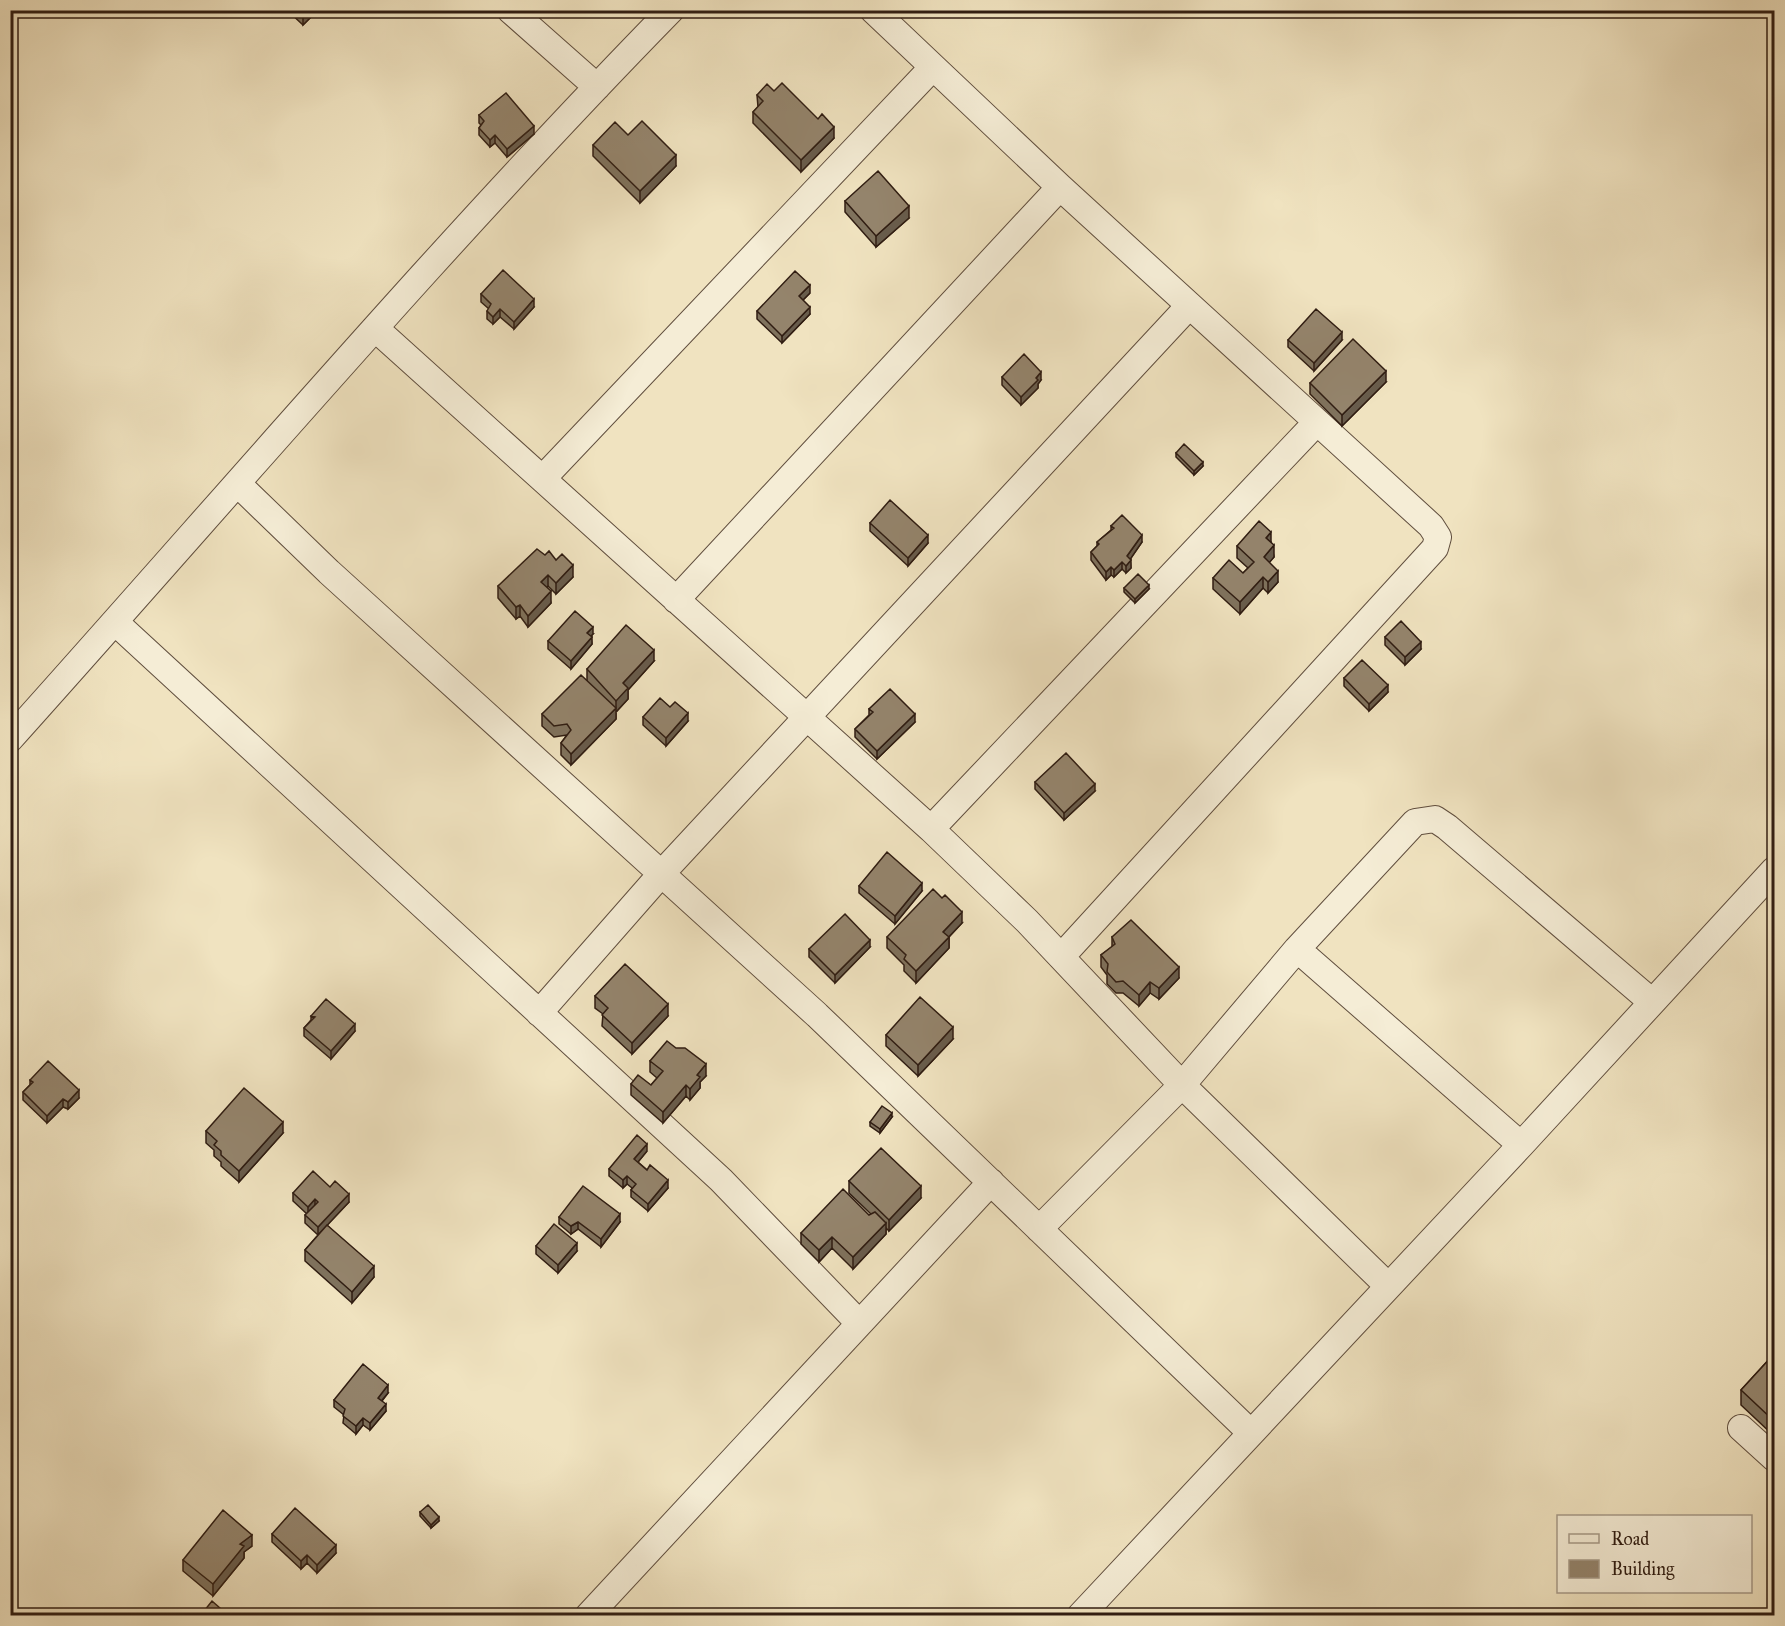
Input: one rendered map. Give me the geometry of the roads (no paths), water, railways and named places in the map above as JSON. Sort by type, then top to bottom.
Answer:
[{"type":"street","points":[[510,10],[597,87]]},
{"type":"street","points":[[10,739],[376,329],[597,87],[671,10]]},
{"type":"street","points":[[873,10],[1316,423],[1431,526],[1438,537],[1435,548],[1061,957]]},
{"type":"street","points":[[544,477],[933,67]]},
{"type":"street","points":[[676,600],[1060,186]]},
{"type":"street","points":[[539,1013],[662,873],[1190,306]]},
{"type":"street","points":[[376,329],[544,477],[676,600],[931,829],[1061,957],[1182,1085],[1387,1285]]},
{"type":"street","points":[[931,829],[1316,423]]},
{"type":"street","points":[[238,484],[329,572],[662,873],[991,1182],[1250,1432]]},
{"type":"street","points":[[115,622],[721,1180],[859,1323]]},
{"type":"street","points":[[1039,1229],[1182,1085],[1297,949],[1415,822],[1435,819],[1652,1002]]},
{"type":"street","points":[[1080,1616],[1387,1285],[1521,1145],[1774,870]]},
{"type":"street","points":[[1297,949],[1521,1145]]},
{"type":"street","points":[[588,1616],[991,1182]]},
{"type":"street","points":[[1741,1428],[1774,1458]]}]
